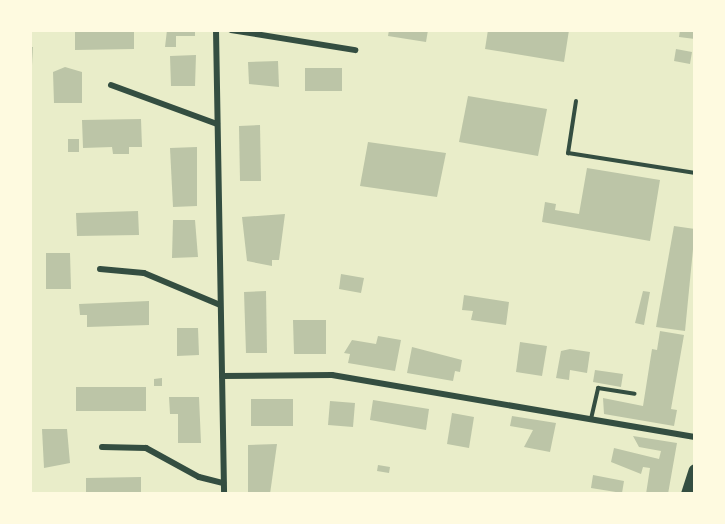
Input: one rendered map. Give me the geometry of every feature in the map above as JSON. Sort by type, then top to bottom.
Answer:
[{"type":"main road","points":[[687,494],[695,470]]},
{"type":"street","points":[[216,30],[224,494]]},
{"type":"street","points":[[231,30],[355,50]]},
{"type":"street","points":[[111,85],[193,120],[217,124]]},
{"type":"street","points":[[100,269],[144,273],[220,305]]},
{"type":"street","points":[[222,376],[332,375],[695,437]]},
{"type":"street","points":[[102,447],[146,448],[199,477],[224,483]]},
{"type":"lane","points":[[576,101],[568,153],[695,173]]},
{"type":"lane","points":[[591,419],[598,388],[634,394]]},
{"type":"building","points":[[75,30],[134,30],[134,49],[75,50]]},
{"type":"building","points":[[167,30],[195,30],[195,36],[176,36],[176,47],[165,47]]},
{"type":"building","points":[[389,30],[428,30],[426,42],[388,36]]},
{"type":"building","points":[[488,30],[569,30],[564,62],[485,49]]},
{"type":"building","points":[[680,30],[695,30],[695,39],[679,37]]},
{"type":"building","points":[[30,47],[33,47],[32,65],[30,65]]},
{"type":"building","points":[[676,49],[692,52],[690,64],[674,61]]},
{"type":"building","points":[[196,55],[195,86],[171,86],[170,56]]},
{"type":"building","points":[[278,61],[279,87],[249,84],[248,62]]},
{"type":"building","points":[[65,67],[82,72],[82,103],[54,103],[53,72]]},
{"type":"building","points":[[305,68],[342,68],[342,91],[305,91]]},
{"type":"building","points":[[468,96],[547,109],[538,156],[459,142]]},
{"type":"building","points":[[141,119],[142,147],[129,147],[129,154],[113,154],[112,147],[83,148],[82,120]]},
{"type":"building","points":[[260,125],[261,181],[240,181],[239,126]]},
{"type":"building","points":[[68,139],[79,139],[79,152],[68,152]]},
{"type":"building","points":[[368,142],[446,153],[437,197],[360,186]]},
{"type":"building","points":[[197,147],[197,206],[173,207],[170,148]]},
{"type":"building","points":[[587,168],[660,180],[650,241],[542,222],[545,202],[556,204],[555,210],[579,214]]},
{"type":"building","points":[[138,211],[139,235],[77,236],[76,213]]},
{"type":"building","points":[[285,214],[279,260],[272,260],[272,266],[247,261],[242,217]]},
{"type":"building","points":[[173,220],[195,220],[198,257],[172,258]]},
{"type":"building","points":[[674,226],[695,229],[685,331],[656,327]]},
{"type":"building","points":[[46,253],[70,253],[71,289],[46,289]]},
{"type":"building","points":[[341,274],[364,278],[361,293],[339,289]]},
{"type":"building","points":[[266,291],[267,353],[246,353],[244,292]]},
{"type":"building","points":[[643,291],[650,292],[644,325],[635,323]]},
{"type":"building","points":[[464,295],[509,302],[506,325],[471,320],[473,311],[462,310]]},
{"type":"building","points":[[149,301],[149,325],[87,327],[87,315],[80,315],[79,304]]},
{"type":"building","points":[[293,320],[326,320],[326,354],[294,354]]},
{"type":"building","points":[[177,328],[198,328],[199,355],[177,356]]},
{"type":"building","points":[[660,331],[684,335],[671,409],[677,410],[674,426],[604,414],[603,398],[643,406],[652,349],[657,350]]},
{"type":"building","points":[[378,336],[401,340],[395,371],[348,363],[350,354],[344,353],[352,340],[376,344]]},
{"type":"building","points":[[520,342],[547,346],[542,376],[516,372]]},
{"type":"building","points":[[412,347],[462,360],[460,372],[455,371],[453,381],[407,373]]},
{"type":"building","points":[[570,349],[590,352],[587,373],[570,370],[569,380],[556,378],[561,351]]},
{"type":"building","points":[[595,370],[623,374],[621,387],[593,382]]},
{"type":"building","points":[[162,378],[162,386],[154,386],[154,379]]},
{"type":"building","points":[[76,387],[146,387],[146,411],[76,411]]},
{"type":"building","points":[[169,397],[199,397],[201,443],[178,443],[178,414],[170,414]]},
{"type":"building","points":[[251,399],[293,399],[293,426],[251,426]]},
{"type":"building","points":[[373,400],[429,409],[426,430],[370,420]]},
{"type":"building","points":[[330,401],[355,403],[353,427],[328,425]]},
{"type":"building","points":[[452,413],[474,417],[469,448],[447,444]]},
{"type":"building","points":[[512,416],[556,423],[550,452],[524,447],[533,430],[510,426]]},
{"type":"building","points":[[42,429],[67,429],[70,463],[44,468]]},
{"type":"building","points":[[633,436],[677,443],[668,494],[646,494],[650,468],[643,467],[641,474],[611,462],[614,448],[659,459],[661,451],[639,447]]},
{"type":"building","points":[[277,444],[270,494],[248,494],[248,445]]},
{"type":"building","points":[[378,465],[390,467],[389,473],[377,471]]},
{"type":"building","points":[[593,475],[624,481],[622,493],[591,488]]},
{"type":"building","points":[[141,477],[141,494],[86,494],[86,478]]}]
